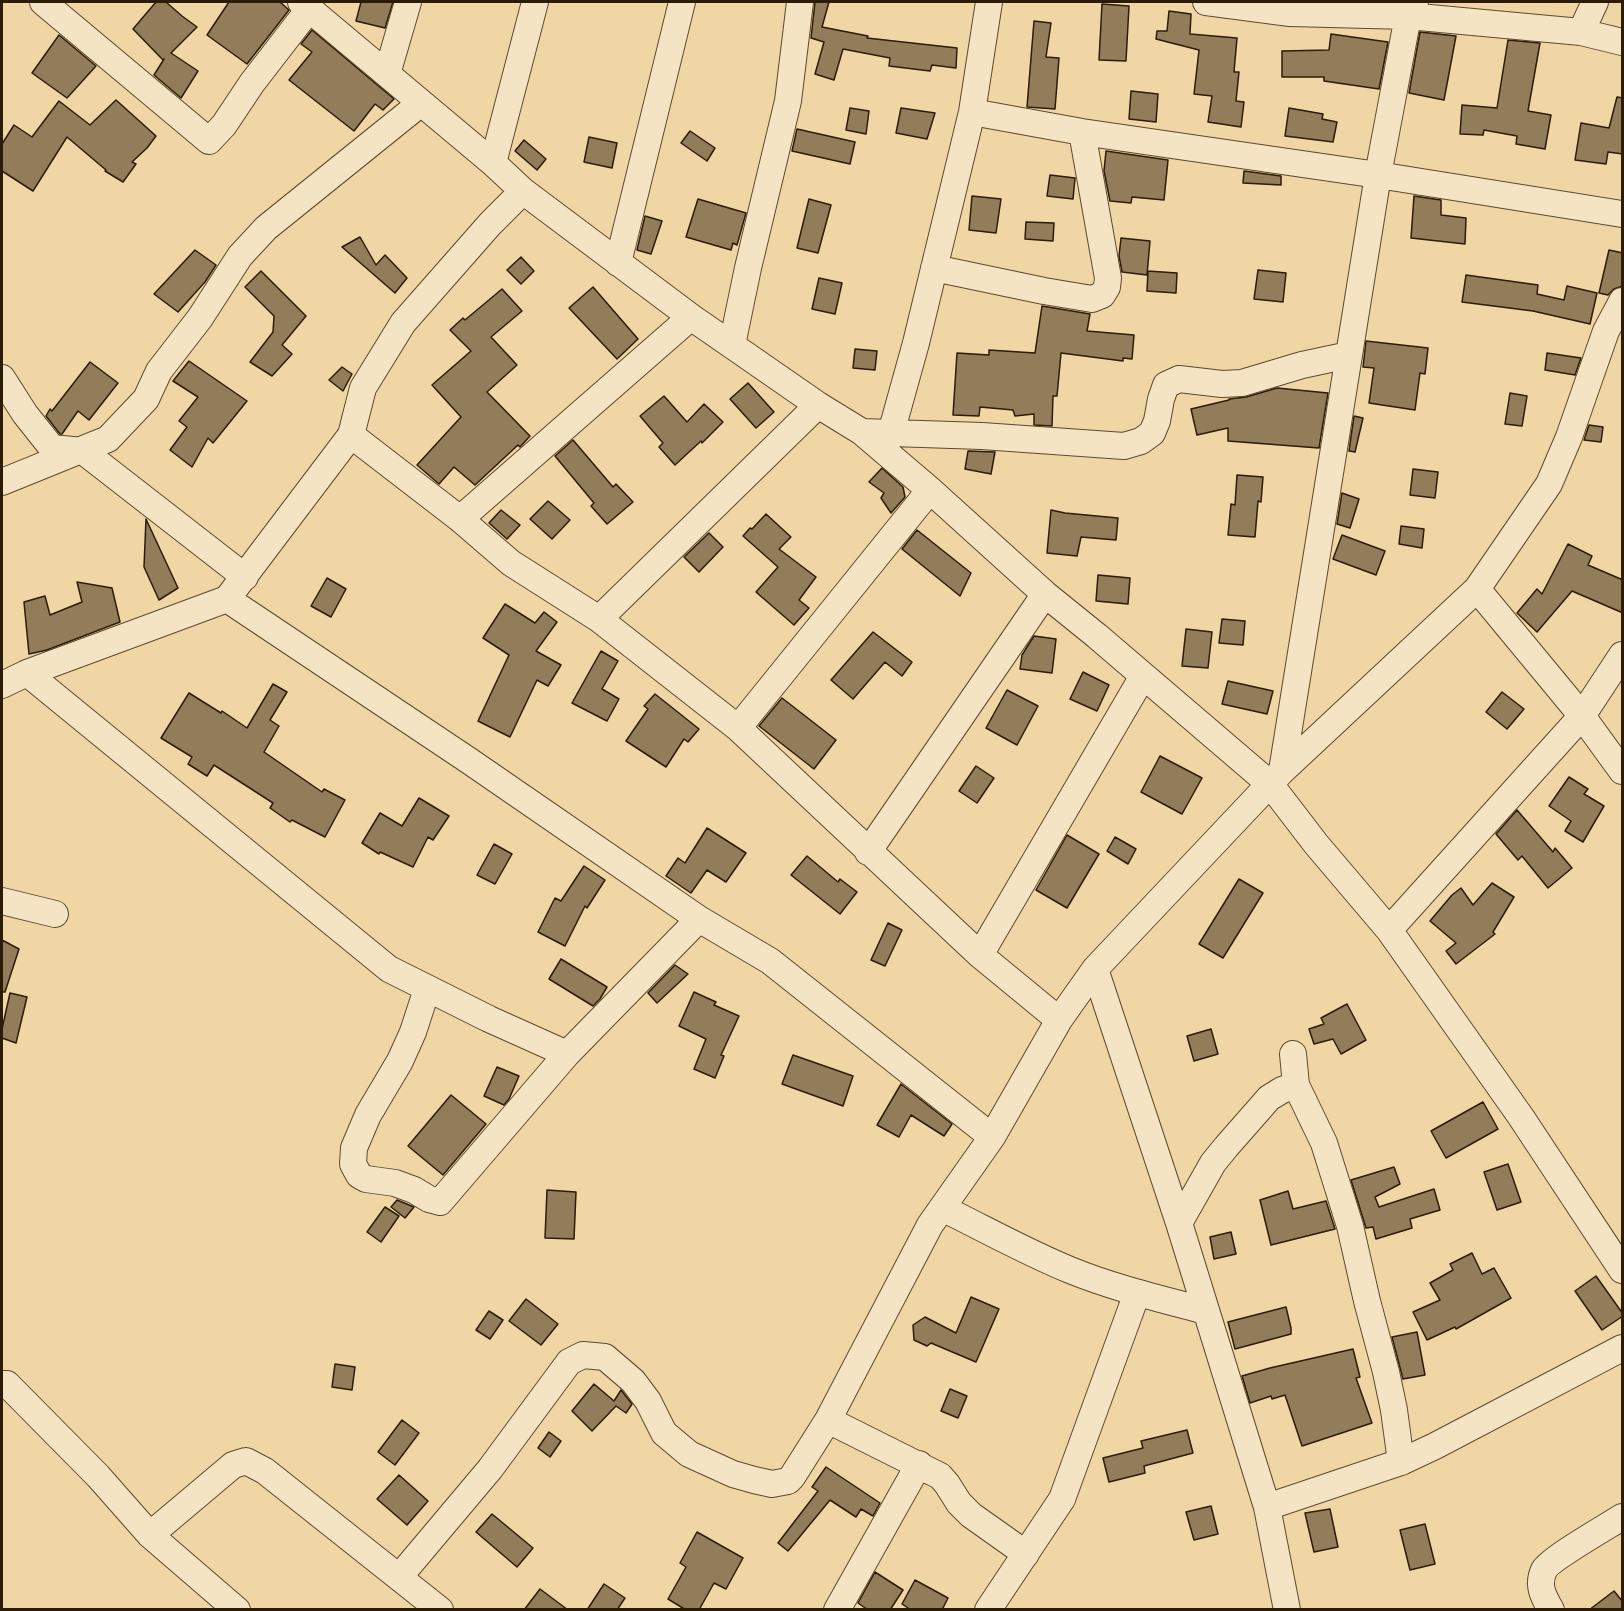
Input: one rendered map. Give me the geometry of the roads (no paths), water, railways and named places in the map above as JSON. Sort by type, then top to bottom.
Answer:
[{"type":"street","points":[[43,2],[209,141],[224,125],[305,5],[493,163],[523,191],[691,316],[818,405],[862,432],[1143,676],[1276,778],[1316,844],[1389,930],[1521,1117],[1623,1270]]},
{"type":"street","points":[[387,74],[408,2]]},
{"type":"street","points":[[493,163],[535,2]]},
{"type":"street","points":[[618,263],[682,2]]},
{"type":"street","points":[[732,345],[788,100],[800,2]]},
{"type":"street","points":[[891,433],[916,343],[972,112],[989,2]]},
{"type":"street","points":[[1206,2],[1291,7],[1411,9],[1581,32],[1623,42]]},
{"type":"street","points":[[1581,32],[1595,2]]},
{"type":"street","points":[[1276,778],[1378,175],[1411,9]]},
{"type":"street","points":[[2,482],[108,440],[146,399],[159,371],[200,318],[240,256],[266,228],[421,103]]},
{"type":"street","points":[[972,112],[1082,132],[1378,175],[1623,214]]},
{"type":"street","points":[[934,268],[1082,298],[1092,299],[1102,295],[1107,287],[1108,278],[1082,132]]},
{"type":"street","points":[[2,685],[227,599],[351,435],[363,388],[404,323],[490,224],[523,191]]},
{"type":"street","points":[[400,1576],[490,1469],[569,1362],[583,1355],[605,1356],[633,1381],[648,1401],[664,1432],[689,1454],[734,1474],[754,1480],[772,1484],[788,1481],[792,1477],[828,1420],[930,1226],[992,1137],[1059,1020],[1095,969],[1276,778],[1477,589],[1549,484],[1569,437],[1606,331],[1623,301]]},
{"type":"street","points":[[460,519],[691,316]]},
{"type":"street","points":[[862,432],[982,435],[1124,446],[1141,441],[1152,433],[1166,385],[1179,380],[1222,384],[1242,383],[1302,365],[1349,355]]},
{"type":"street","points":[[2,378],[25,414],[52,448],[83,451],[245,577]]},
{"type":"street","points":[[599,620],[818,405]]},
{"type":"street","points":[[351,435],[460,519],[511,562],[599,620],[738,728],[980,955],[1059,1020]]},
{"type":"street","points":[[738,728],[930,490]]},
{"type":"street","points":[[1477,589],[1582,716],[1623,771]]},
{"type":"street","points":[[868,852],[1046,594]]},
{"type":"street","points":[[227,599],[468,760],[699,919],[770,961],[992,1137]]},
{"type":"street","points":[[1389,930],[1582,716],[1623,655]]},
{"type":"street","points":[[27,674],[389,969],[489,1020],[567,1054]]},
{"type":"street","points":[[980,955],[1143,676]]},
{"type":"street","points":[[2,901],[55,914]]},
{"type":"street","points":[[427,989],[413,1032],[400,1061],[368,1115],[354,1148],[353,1164],[359,1175],[366,1179],[395,1183],[440,1202],[567,1054],[699,919]]},
{"type":"street","points":[[1095,969],[1179,1223],[1267,1507],[1287,1610]]},
{"type":"street","points":[[1293,1054],[1296,1085],[1324,1143],[1350,1226],[1386,1372],[1401,1462]]},
{"type":"street","points":[[1179,1223],[1213,1163],[1226,1147],[1269,1098],[1282,1089],[1296,1085]]},
{"type":"street","points":[[942,1208],[1072,1271],[1137,1293],[1206,1311]]},
{"type":"street","points":[[988,1610],[1062,1499],[1137,1293]]},
{"type":"street","points":[[1267,1507],[1401,1462],[1623,1348]]},
{"type":"street","points":[[2,1384],[7,1384],[98,1476],[150,1534],[237,1610]]},
{"type":"street","points":[[828,1420],[940,1476],[959,1503],[971,1515],[1026,1554]]},
{"type":"street","points":[[150,1534],[233,1466],[246,1461],[265,1471],[441,1610]]},
{"type":"street","points":[[837,1610],[919,1464]]},
{"type":"street","points":[[1551,1610],[1541,1593],[1541,1579],[1545,1568],[1623,1517]]}]
